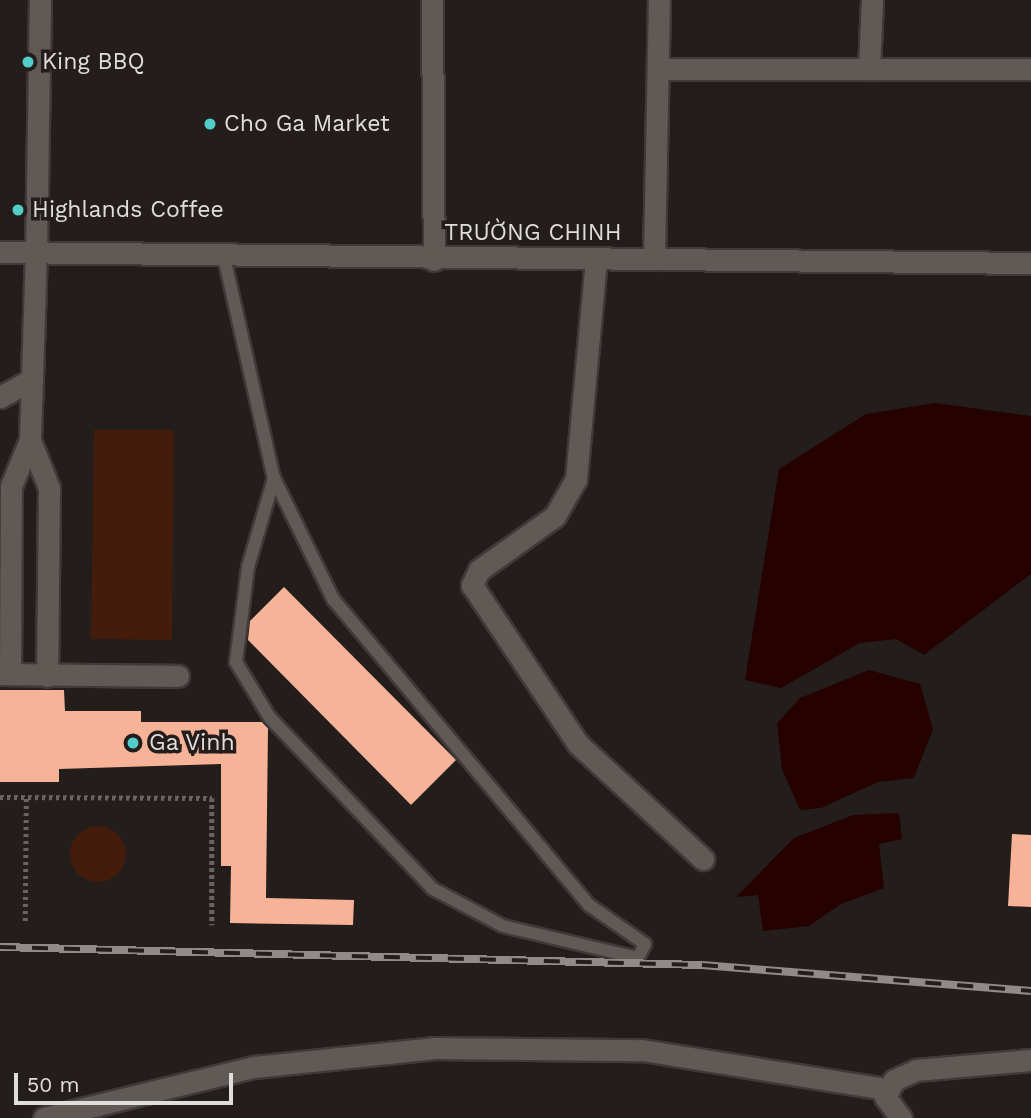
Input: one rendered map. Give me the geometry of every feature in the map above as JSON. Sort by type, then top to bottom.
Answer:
[{"type":"street","points":[[40,0],[30,440],[11,486],[5,674],[178,676]]},
{"type":"street","points":[[432,0],[434,260]]},
{"type":"street","points":[[654,259],[659,0]]},
{"type":"street","points":[[869,69],[872,0]]},
{"type":"street","points":[[658,69],[1031,69]]},
{"type":"street","name":"TRƯỜNG CHINH","points":[[0,252],[434,260],[654,259],[1031,263]]},
{"type":"street","points":[[596,259],[576,479],[555,516],[479,570],[472,585],[578,744],[703,859]]},
{"type":"street","points":[[0,397],[32,379]]},
{"type":"street","points":[[30,440],[49,488],[47,676]]},
{"type":"street","points":[[44,1118],[254,1067],[435,1048],[642,1050],[885,1089],[916,1070],[1031,1060]]},
{"type":"street","points":[[885,1089],[901,1118]]},
{"type":"lane","points":[[224,257],[274,478],[333,599],[589,905],[645,944],[638,958],[503,926],[433,889],[270,718],[236,662],[248,567],[274,478]]},
{"type":"path","points":[[0,797],[212,798],[212,925]]},
{"type":"path","points":[[26,797],[26,921]]},
{"type":"shaded area","points":[[935,403],[1031,416],[1031,574],[924,655],[896,639],[860,643],[781,688],[745,680],[779,469],[866,414]]},
{"type":"shaded area","points":[[94,430],[174,430],[172,640],[91,639]]},
{"type":"shaded area","points":[[869,670],[920,684],[933,729],[914,778],[878,782],[821,808],[800,810],[782,769],[777,723],[800,698]]},
{"type":"shaded area","points":[[899,813],[902,839],[879,844],[884,888],[841,904],[809,926],[763,931],[758,895],[736,897],[794,838],[853,815]]},
{"type":"shaded area","points":[[93,826],[103,826],[118,834],[124,843],[124,865],[118,874],[103,882],[93,882],[75,870],[70,859],[70,849],[82,831]]},
{"type":"building","points":[[284,587],[456,760],[411,805],[248,640],[250,621]]},
{"type":"building","name":"Ga Vinh","points":[[0,690],[64,690],[65,711],[141,711],[141,722],[262,722],[268,728],[266,898],[354,900],[353,925],[230,923],[231,866],[221,866],[221,764],[59,769],[59,782],[0,782]]},
{"type":"building","points":[[1012,834],[1031,835],[1031,907],[1008,906]]},
{"type":"railway","points":[[0,947],[702,965],[1031,991]]},
{"type":"place","name":"King BBQ","points":[[28,62]]},
{"type":"place","name":"Cho Ga Market","points":[[210,124]]},
{"type":"place","name":"Highlands Coffee","points":[[18,210]]},
{"type":"place","name":"Ga Vinh","points":[[133,743]]}]
